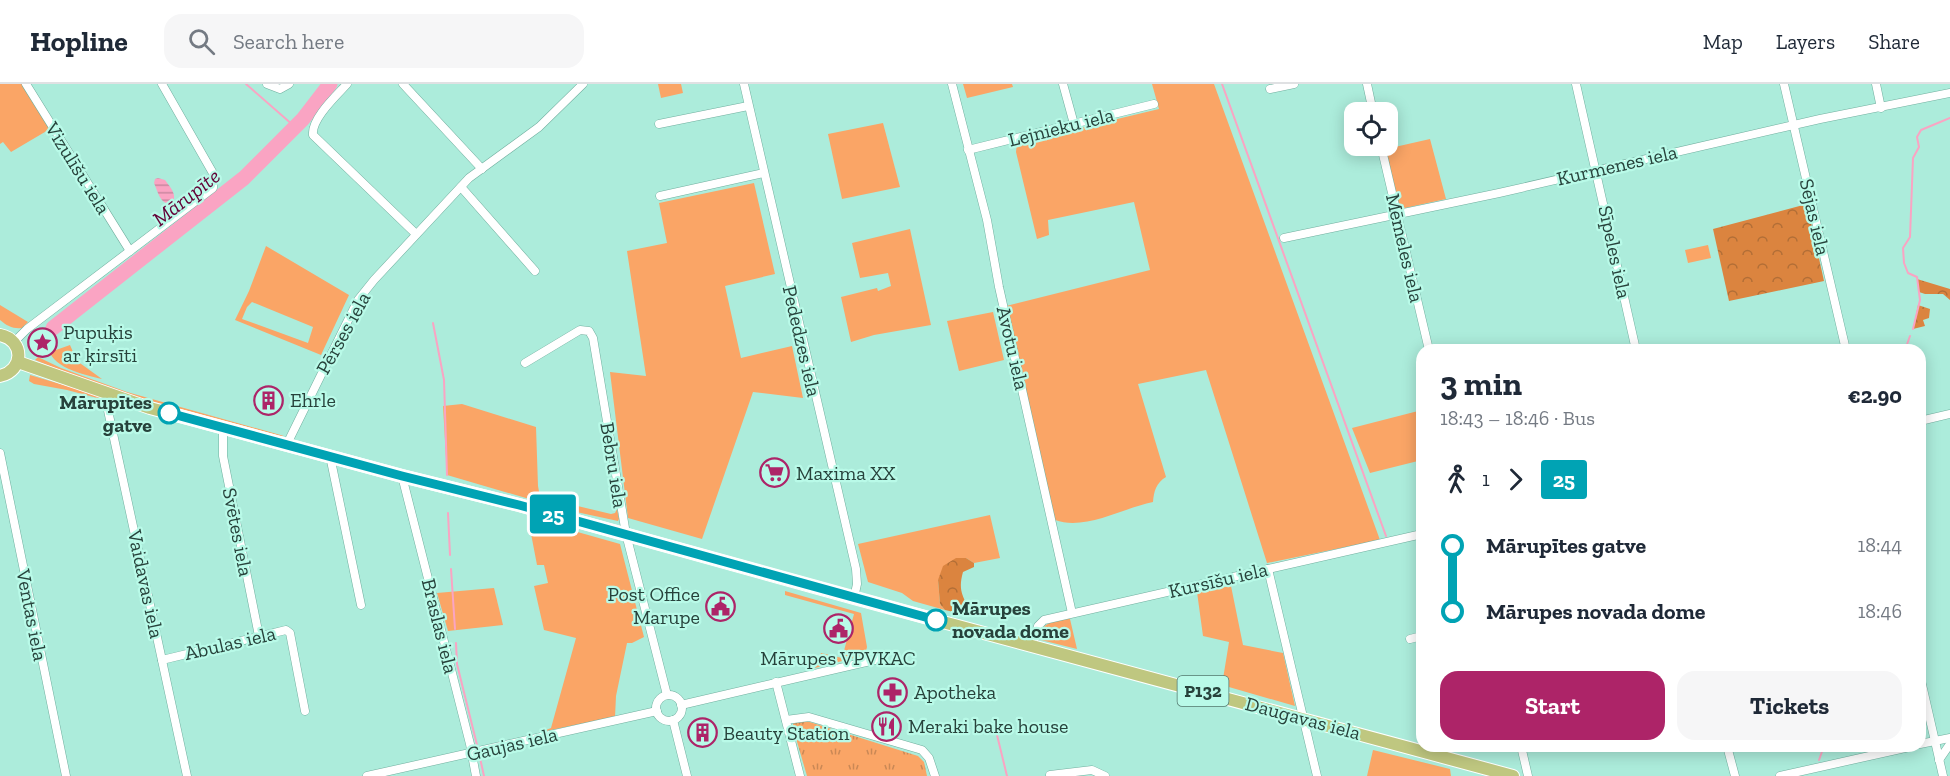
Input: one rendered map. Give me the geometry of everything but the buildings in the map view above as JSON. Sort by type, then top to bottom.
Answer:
[{"type":"main road","points":[[0,335],[10,338],[19,354],[18,362],[11,371],[0,376]]},
{"type":"main road","name":"Daugavas iela","points":[[18,362],[150,408],[626,534],[854,598],[1416,749]]},
{"type":"main road","name":"Daugavas iela","points":[[1426,752],[1513,776]]},
{"type":"street","name":"Vizulīšu iela","points":[[26,84],[130,251]]},
{"type":"street","points":[[14,342],[27,329],[213,188],[214,175],[162,84]]},
{"type":"street","points":[[267,84],[280,89],[289,84]]},
{"type":"street","points":[[347,84],[319,117],[313,127],[313,135],[416,234]]},
{"type":"street","points":[[403,84],[482,169]]},
{"type":"street","name":"Pērses iela","points":[[287,444],[358,300],[374,279],[461,187],[539,127],[583,84]]},
{"type":"street","name":"Pededzes iela","points":[[744,84],[856,569],[858,584],[854,598]]},
{"type":"street","name":"Avotu iela","points":[[952,84],[987,220],[999,287],[1072,613]]},
{"type":"street","points":[[1064,84],[1074,124]]},
{"type":"street","points":[[1270,89],[1294,84]]},
{"type":"street","points":[[1367,84],[1371,102]]},
{"type":"street","name":"Sīpeles iela","points":[[1575,84],[1635,344]]},
{"type":"street","name":"Sējas iela","points":[[1784,84],[1845,344]]},
{"type":"street","points":[[1876,84],[1881,108]]},
{"type":"street","name":"Kurmenes iela","points":[[1284,238],[1499,193],[1794,125],[1950,93]]},
{"type":"street","name":"Lejnieku iela","points":[[968,150],[1154,104]]},
{"type":"street","points":[[659,124],[748,106]]},
{"type":"street","name":"Mēmeles iela","points":[[1383,156],[1428,344]]},
{"type":"street","points":[[660,196],[764,173]]},
{"type":"street","points":[[461,187],[535,271]]},
{"type":"street","name":"Bebru iela","points":[[525,363],[580,330],[589,331],[593,338],[626,534],[667,695]]},
{"type":"street","name":"Vaidavas iela","points":[[104,392],[187,776]]},
{"type":"street","points":[[1926,420],[1950,414]]},
{"type":"street","name":"Svētes iela","points":[[223,428],[223,456],[259,636]]},
{"type":"street","name":"Ventas iela","points":[[0,453],[66,776]]},
{"type":"street","points":[[330,456],[360,605]]},
{"type":"street","name":"Braslas iela","points":[[402,476],[476,776]]},
{"type":"street","name":"Kursīšu iela","points":[[1033,646],[1040,622],[1416,535]]},
{"type":"street","points":[[1268,569],[1317,776]]},
{"type":"street","name":"Abulas iela","points":[[162,660],[286,630],[290,633],[305,711]]},
{"type":"street","points":[[1410,639],[1416,638]]},
{"type":"street","points":[[681,705],[879,659]]},
{"type":"street","points":[[776,682],[800,776]]},
{"type":"street","points":[[667,695],[676,697],[681,705],[680,714],[673,720],[663,719],[657,711],[658,701],[667,695]]},
{"type":"street","points":[[1926,702],[1943,776]]},
{"type":"street","name":"Gaujas iela","points":[[367,776],[657,711]]},
{"type":"street","points":[[786,720],[809,717],[922,750],[929,758],[935,776]]},
{"type":"street","points":[[673,720],[687,776]]},
{"type":"street","points":[[1926,743],[1950,738]]},
{"type":"street","points":[[1939,760],[1950,744]]},
{"type":"street","points":[[1522,752],[1528,776]]},
{"type":"street","points":[[1729,752],[1735,776]]},
{"type":"street","points":[[1780,776],[1887,752]]},
{"type":"street","points":[[1050,775],[1092,770],[1105,776]]},
{"type":"green space","points":[[0,84],[22,84],[50,129],[11,152],[3,142],[0,144]]},
{"type":"green space","points":[[658,84],[681,84],[683,93],[661,98]]},
{"type":"green space","points":[[963,84],[1012,84],[1013,87],[967,98]]},
{"type":"green space","points":[[1152,84],[1214,84],[1380,540],[1267,563],[1206,370],[1138,384],[1166,477],[1156,488],[1153,502],[1091,521],[1067,523],[1055,520],[1006,306],[1150,270],[1134,202],[1048,220],[1049,235],[1037,239],[1016,152],[1017,143],[1159,109]]},
{"type":"green space","points":[[883,123],[900,187],[842,199],[828,134]]},
{"type":"green space","points":[[1430,139],[1446,199],[1405,208],[1398,205],[1388,156],[1398,156],[1398,146]]},
{"type":"green space","points":[[754,183],[775,274],[725,286],[741,358],[792,346],[803,398],[753,392],[702,539],[628,518],[610,372],[646,376],[627,251],[667,243],[659,203]]},
{"type":"green space","points":[[1807,204],[1824,281],[1729,301],[1713,229]]},
{"type":"green space","points":[[910,229],[931,325],[874,335],[851,342],[841,297],[877,288],[878,291],[891,286],[888,273],[860,278],[852,243]]},
{"type":"green space","points":[[1708,245],[1711,258],[1688,263],[1685,250]]},
{"type":"green space","points":[[266,246],[349,295],[321,355],[235,320]],"holes":[[[252,302],[313,327],[308,343],[242,319]]]},
{"type":"green space","points":[[1917,279],[1950,289],[1950,300],[1943,294],[1919,292]]},
{"type":"green space","points":[[0,305],[28,322],[22,328],[5,324],[0,320]]},
{"type":"green space","points":[[1918,305],[1930,309],[1929,318],[1923,320],[1925,326],[1913,329]]},
{"type":"green space","points":[[993,312],[1004,360],[959,371],[947,321]]},
{"type":"green space","points":[[49,345],[56,350],[70,345],[77,361],[102,379],[68,369],[60,364],[50,353]]},
{"type":"green space","points":[[38,357],[61,368],[127,392],[284,436],[276,436],[105,388],[35,360]]},
{"type":"green space","points":[[30,375],[97,395],[101,399],[34,384],[29,381]]},
{"type":"green space","points":[[462,404],[536,427],[540,497],[611,514],[617,509],[618,521],[567,510],[447,475],[443,406]]},
{"type":"green space","points":[[1416,412],[1416,462],[1370,473],[1352,428]]},
{"type":"green space","points":[[990,515],[1000,558],[974,563],[966,558],[938,580],[940,604],[945,610],[913,601],[902,593],[868,582],[858,544]]},
{"type":"green space","points":[[528,518],[620,544],[644,637],[627,643],[616,696],[615,717],[541,732],[551,728],[576,638],[544,630],[534,586],[548,583],[544,565],[537,565]]},
{"type":"green space","points":[[956,558],[966,558],[974,563],[974,567],[963,572],[961,579],[962,595],[971,616],[945,610],[940,604],[938,580],[943,566]]},
{"type":"green space","points":[[1231,586],[1243,645],[1283,653],[1295,706],[1222,685],[1229,642],[1203,636],[1197,592]]},
{"type":"green space","points":[[494,588],[503,625],[448,631],[437,593]]},
{"type":"green space","points":[[785,591],[861,613],[867,647],[865,655],[815,668],[821,653],[842,658],[854,614],[785,595]]},
{"type":"green space","points":[[1070,619],[1077,649],[1041,640],[1044,627],[1051,622]]},
{"type":"green space","points":[[800,719],[918,756],[924,762],[927,776],[807,776],[793,728],[796,720]]},
{"type":"green space","points":[[1373,750],[1450,769],[1451,776],[1367,776]]},
{"type":"shaded area","points":[[158,178],[165,180],[173,192],[174,198],[171,204],[164,202],[158,194],[154,183]]},
{"type":"waterway","points":[[246,84],[294,126]]},
{"type":"waterway","name":"Mārupīte","points":[[53,328],[244,178],[303,119],[330,84]]},
{"type":"waterway","points":[[1222,84],[1386,536]]},
{"type":"waterway","points":[[1913,329],[1920,300],[1917,277],[1908,273],[1904,263],[1903,248],[1910,237],[1913,158],[1919,147],[1917,137],[1921,130],[1950,118]]},
{"type":"waterway","points":[[433,323],[444,380],[447,475]]},
{"type":"waterway","points":[[1907,344],[1910,336]]},
{"type":"waterway","points":[[448,513],[450,555]]},
{"type":"waterway","points":[[451,569],[455,629]]},
{"type":"waterway","points":[[456,643],[457,664],[477,745]]},
{"type":"waterway","points":[[997,735],[1007,776]]},
{"type":"waterway","points":[[1819,760],[1822,752]]},
{"type":"waterway","points":[[480,758],[484,776]]},
{"type":"bus line","name":"25","points":[[169,413],[519,505],[936,620]]},
{"type":"place","name":"Pupuķis ar ķirsīti","points":[[42,343]]},
{"type":"place","name":"Ehrle","points":[[269,400]]},
{"type":"place","name":"Mārupītes gatve","points":[[169,413]]},
{"type":"place","name":"Maxima XX","points":[[775,473]]},
{"type":"place","name":"Post Office Marupe","points":[[721,606]]},
{"type":"place","name":"Mārupes novada dome","points":[[936,620]]},
{"type":"place","name":"Mārupes VPVKAC","points":[[838,628]]},
{"type":"place","name":"Apotheka","points":[[893,692]]},
{"type":"place","name":"Meraki bake house","points":[[887,726]]},
{"type":"place","name":"Beauty Station","points":[[702,733]]}]
